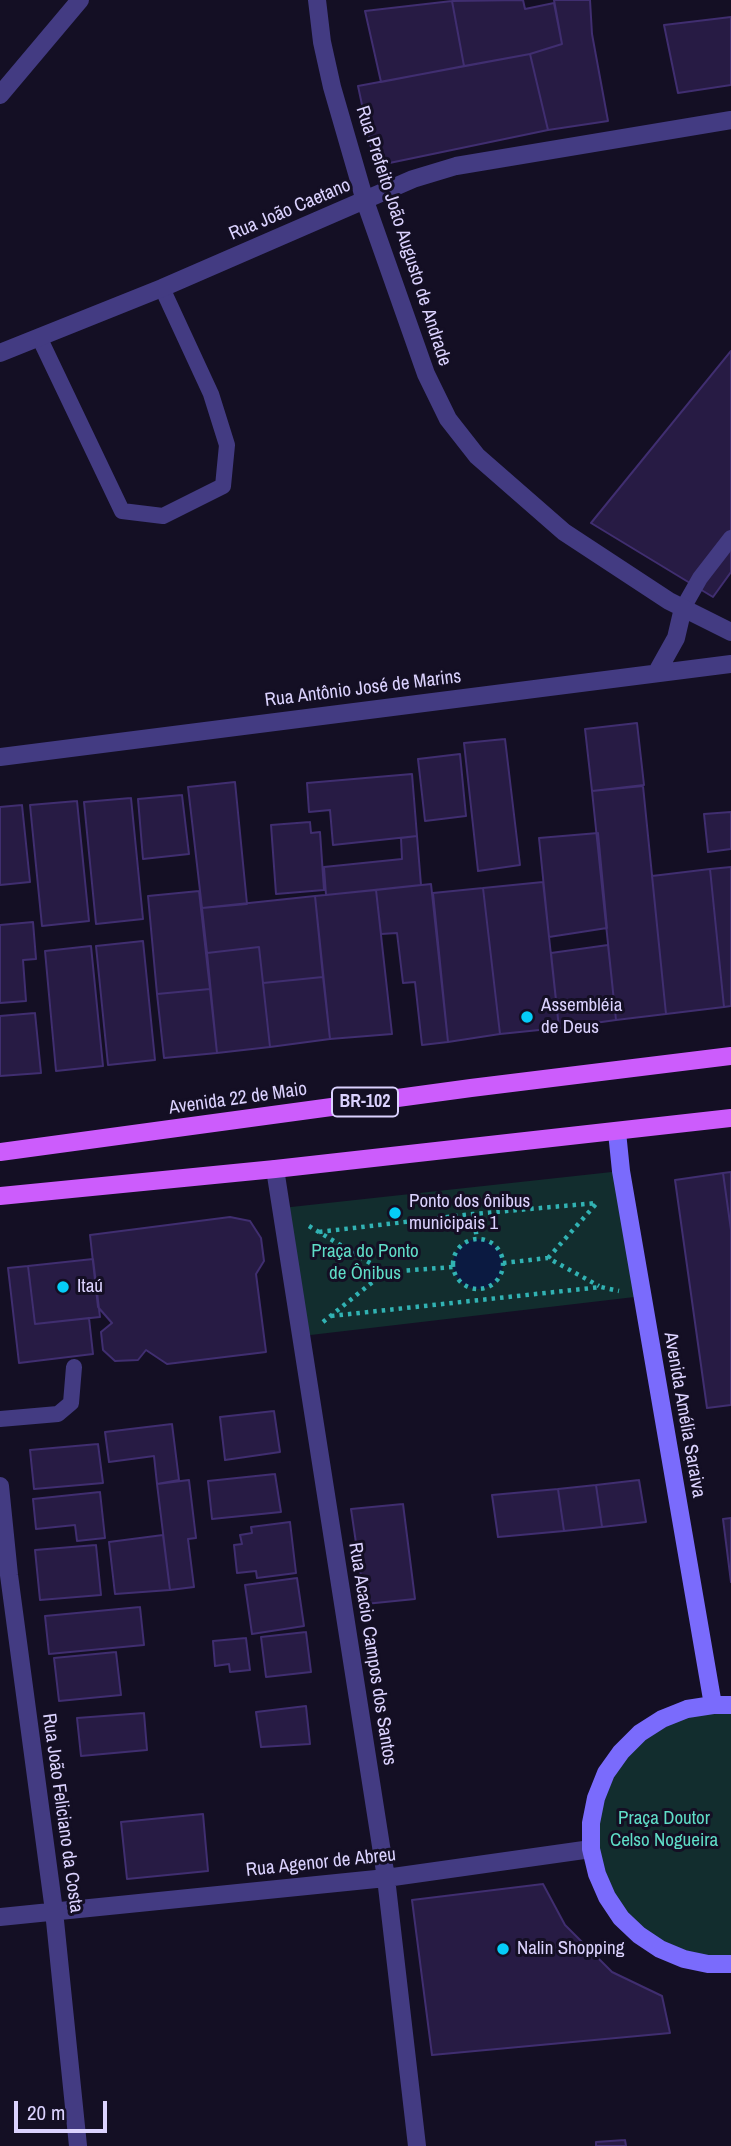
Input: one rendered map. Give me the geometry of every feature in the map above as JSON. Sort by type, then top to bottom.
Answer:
[{"type":"main road","name":"Avenida 22 de Maio","points":[[0,1152],[471,1088],[731,1056]]},
{"type":"main road","points":[[0,1196],[275,1169],[731,1118]]},
{"type":"street","points":[[3,86],[80,0]]},
{"type":"street","name":"Rua Prefeito João Augusto de Andrade","points":[[317,0],[322,42],[332,87],[365,201],[426,374],[448,419],[460,436],[505,482],[564,532],[683,608],[731,632]]},
{"type":"street","name":"Rua João Caetano","points":[[0,353],[162,288],[413,179],[456,166],[731,120]]},
{"type":"street","points":[[657,672],[676,638],[683,608]]},
{"type":"street","name":"Rua Antônio José de Marins","points":[[0,757],[731,664]]},
{"type":"street","name":"Avenida Amélia Saraiva","points":[[618,1132],[621,1171],[643,1296],[722,1705]]},
{"type":"street","name":"Rua Acacio Campos dos Santos","points":[[275,1169],[386,1878],[417,2146]]},
{"type":"street","name":"Rua João Feliciano da Costa","points":[[0,1486],[4,1576],[54,1911],[78,2146]]},
{"type":"street","points":[[722,1705],[687,1710],[662,1719],[640,1733],[621,1752],[606,1773],[596,1798],[591,1823],[591,1849],[597,1874],[607,1897],[621,1918],[639,1936],[684,1959],[708,1964],[731,1964]]},
{"type":"street","name":"Rua Agenor de Abreu","points":[[0,1917],[386,1878],[591,1849]]},
{"type":"lane","points":[[39,337],[122,511],[163,516],[223,486],[227,446],[211,394],[162,288]]},
{"type":"lane","points":[[683,608],[700,578],[731,538]]},
{"type":"lane","points":[[0,1419],[58,1414],[71,1403],[74,1367]]},
{"type":"path","points":[[548,1258],[597,1203],[621,1171]]},
{"type":"path","points":[[318,1233],[473,1214],[597,1203]]},
{"type":"path","points":[[282,1208],[318,1233],[385,1272],[453,1267]]},
{"type":"path","points":[[473,1214],[477,1239]]},
{"type":"path","points":[[477,1239],[492,1243],[502,1256],[503,1263],[498,1280],[484,1289],[467,1287],[455,1275],[453,1267],[456,1251],[462,1245],[477,1239]]},
{"type":"path","points":[[503,1263],[548,1258],[601,1287],[643,1296]]},
{"type":"path","points":[[302,1336],[385,1272]]},
{"type":"path","points":[[331,1316],[601,1287]]},
{"type":"path","points":[[484,1289],[485,1301]]},
{"type":"green space","name":"Praça do Ponto de Ônibus","points":[[621,1171],[643,1296],[302,1336],[282,1208]]},
{"type":"green space","name":"Praça Doutor Celso Nogueira","points":[[731,1710],[731,1961],[684,1957],[640,1933],[600,1874],[597,1808],[605,1784],[638,1740],[698,1712]]},
{"type":"water","points":[[478,1239],[496,1246],[503,1264],[496,1282],[478,1289],[460,1282],[453,1264],[460,1246]]},
{"type":"building","points":[[523,0],[525,9],[554,3],[562,44],[530,54],[464,66],[452,1]]},
{"type":"building","points":[[554,0],[590,0],[592,34],[608,121],[548,130],[530,54],[562,44]]},
{"type":"building","points":[[452,1],[464,66],[381,82],[365,11]]},
{"type":"building","points":[[731,17],[731,85],[678,93],[664,25]]},
{"type":"building","points":[[530,54],[548,130],[375,166],[358,86]]},
{"type":"building","points":[[731,351],[731,572],[713,597],[591,523]]},
{"type":"building","points":[[637,723],[644,785],[592,791],[585,729]]},
{"type":"building","points":[[505,739],[520,865],[478,871],[464,743]]},
{"type":"building","points":[[460,754],[466,816],[425,821],[418,759]]},
{"type":"building","points":[[412,774],[417,836],[333,845],[330,810],[309,812],[307,783]]},
{"type":"building","points":[[235,782],[247,904],[202,908],[188,787]]},
{"type":"building","points":[[643,786],[666,1014],[616,1020],[592,791]]},
{"type":"building","points":[[182,795],[189,854],[143,859],[138,799]]},
{"type":"building","points":[[131,798],[143,919],[96,924],[84,802]]},
{"type":"building","points":[[77,801],[89,921],[42,926],[30,805]]},
{"type":"building","points":[[22,805],[30,882],[0,885],[0,807]]},
{"type":"building","points":[[731,812],[731,849],[708,852],[704,814]]},
{"type":"building","points":[[310,822],[311,833],[320,832],[324,890],[276,894],[271,825]]},
{"type":"building","points":[[598,833],[607,928],[549,937],[539,838]]},
{"type":"building","points":[[417,836],[421,885],[326,895],[324,867],[402,859],[401,838]]},
{"type":"building","points":[[731,867],[731,1006],[724,1007],[710,869]]},
{"type":"building","points":[[710,869],[724,1007],[666,1014],[652,876]]},
{"type":"building","points":[[543,882],[559,1028],[500,1034],[483,888]]},
{"type":"building","points":[[431,884],[448,1042],[422,1045],[415,982],[403,983],[397,933],[381,934],[376,890]]},
{"type":"building","points":[[483,888],[500,1034],[448,1042],[433,893]]},
{"type":"building","points":[[376,890],[392,1034],[330,1039],[315,896]]},
{"type":"building","points":[[199,891],[210,989],[157,994],[148,896]]},
{"type":"building","points":[[315,896],[323,977],[263,983],[259,947],[207,953],[202,908]]},
{"type":"building","points":[[33,922],[36,959],[23,960],[26,1001],[0,1003],[0,925]]},
{"type":"building","points":[[143,941],[155,1060],[108,1065],[96,946]]},
{"type":"building","points":[[608,945],[616,1020],[559,1028],[551,953]]},
{"type":"building","points":[[91,946],[103,1066],[56,1071],[45,951]]},
{"type":"building","points":[[259,947],[270,1047],[217,1053],[207,953]]},
{"type":"building","points":[[323,977],[330,1039],[270,1047],[263,983]]},
{"type":"building","points":[[210,989],[217,1053],[164,1058],[157,994]]},
{"type":"building","points":[[35,1013],[41,1073],[0,1076],[0,1016]]},
{"type":"building","points":[[731,1172],[731,1230],[723,1173]]},
{"type":"building","points":[[723,1173],[731,1230],[731,1405],[707,1408],[675,1180]]},
{"type":"building","points":[[230,1217],[250,1221],[261,1238],[264,1261],[256,1274],[266,1352],[167,1364],[146,1350],[138,1360],[115,1361],[103,1350],[101,1332],[112,1323],[98,1307],[90,1235]]},
{"type":"building","name":"Itaú","points":[[93,1259],[100,1317],[35,1324],[28,1266]]},
{"type":"building","points":[[28,1266],[35,1324],[89,1318],[93,1354],[19,1363],[8,1268]]},
{"type":"building","points":[[274,1411],[280,1452],[225,1460],[220,1417]]},
{"type":"building","points":[[172,1424],[179,1480],[157,1484],[154,1456],[109,1462],[105,1432]]},
{"type":"building","points":[[98,1444],[103,1483],[34,1489],[30,1450]]},
{"type":"building","points":[[275,1474],[281,1512],[212,1519],[208,1481]]},
{"type":"building","points":[[189,1480],[196,1538],[188,1539],[194,1587],[170,1590],[157,1484]]},
{"type":"building","points":[[639,1480],[646,1522],[602,1527],[596,1485]]},
{"type":"building","points":[[596,1485],[602,1527],[564,1531],[558,1489]]},
{"type":"building","points":[[558,1489],[564,1531],[498,1537],[492,1495]]},
{"type":"building","points":[[100,1492],[105,1538],[77,1541],[75,1525],[36,1529],[33,1499]]},
{"type":"building","points":[[403,1504],[415,1599],[365,1604],[351,1509]]},
{"type":"building","points":[[731,1518],[731,1582],[723,1519]]},
{"type":"building","points":[[290,1522],[296,1573],[257,1578],[256,1571],[237,1573],[234,1545],[242,1544],[240,1535],[252,1533],[251,1527]]},
{"type":"building","points":[[163,1535],[170,1590],[115,1594],[109,1542]]},
{"type":"building","points":[[96,1545],[101,1595],[40,1600],[35,1550]]},
{"type":"building","points":[[297,1578],[304,1626],[252,1634],[245,1585]]},
{"type":"building","points":[[140,1607],[144,1645],[49,1654],[45,1616]]},
{"type":"building","points":[[306,1632],[311,1672],[266,1677],[261,1637]]},
{"type":"building","points":[[246,1638],[250,1670],[230,1672],[229,1664],[215,1666],[213,1641]]},
{"type":"building","points":[[116,1652],[121,1695],[59,1701],[54,1658]]},
{"type":"building","points":[[306,1706],[310,1744],[261,1747],[256,1712]]},
{"type":"building","points":[[144,1713],[147,1750],[81,1756],[77,1718]]},
{"type":"building","points":[[203,1814],[208,1871],[127,1879],[121,1822]]},
{"type":"building","name":"Nalin Shopping","points":[[543,1884],[565,1925],[612,1972],[662,1996],[670,2033],[432,2055],[412,1900]]},
{"type":"building","points":[[625,2140],[626,2146],[596,2146],[596,2142]]},
{"type":"place","name":"Assembléia de Deus","points":[[527,1017]]},
{"type":"place","name":"Ponto dos ônibus municipais 1","points":[[395,1213]]},
{"type":"place","name":"Itaú","points":[[63,1287]]},
{"type":"place","name":"Nalin Shopping","points":[[503,1949]]}]
